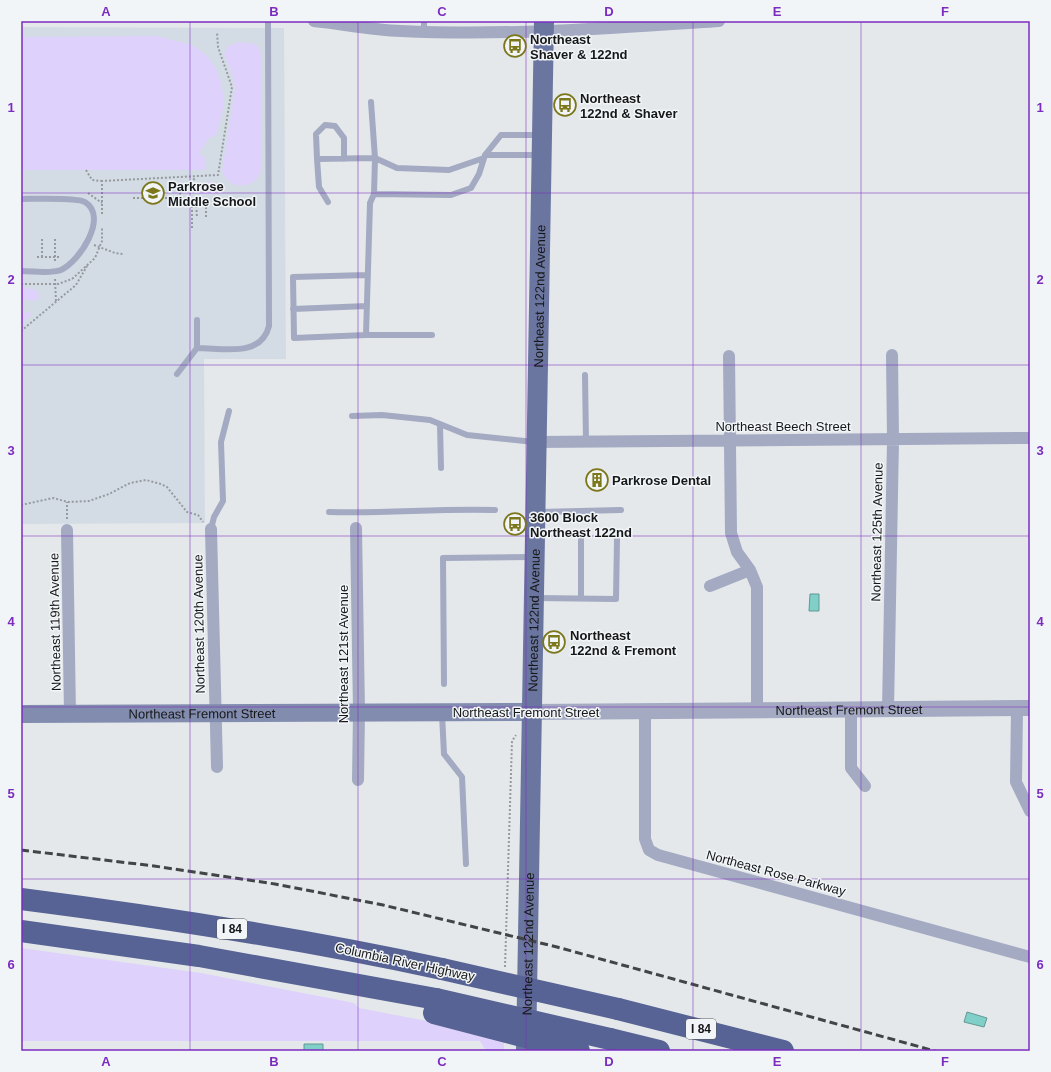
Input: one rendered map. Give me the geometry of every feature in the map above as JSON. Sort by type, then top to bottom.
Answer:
[{"type":"highway","name":"Columbia River Highway","points":[[21,899],[210,925],[356,951],[618,1008],[783,1051]]},
{"type":"highway","points":[[21,930],[199,956],[435,1006],[610,1039],[659,1051]]},
{"type":"highway","points":[[435,1006],[579,1051]]},
{"type":"main road","name":"Northeast 122nd Avenue","points":[[526,1051],[544,26]]},
{"type":"main road","name":"Northeast Fremont Street","points":[[21,714],[531,712]]},
{"type":"street","points":[[314,21],[424,26],[544,26],[719,21]]},
{"type":"street","name":"Northeast 125th Avenue","points":[[888,710],[893,440],[892,355]]},
{"type":"street","points":[[729,356],[729,441],[733,542],[737,552],[750,570],[757,587],[757,711]]},
{"type":"street","name":"Northeast Beech Street","points":[[536,442],[1030,438]]},
{"type":"street","name":"Northeast 121st Avenue","points":[[356,528],[359,712],[358,780]]},
{"type":"street","name":"Northeast 120th Avenue","points":[[211,529],[217,767]]},
{"type":"street","name":"Northeast 119th Avenue","points":[[67,530],[70,714]]},
{"type":"street","points":[[710,586],[750,570]]},
{"type":"street","points":[[1024,708],[1016,782],[1030,811]]},
{"type":"street","name":"Northeast Fremont Street","points":[[531,712],[1024,708]]},
{"type":"street","points":[[851,710],[851,768],[865,786]]},
{"type":"street","name":"Northeast Rose Parkway","points":[[645,712],[645,839],[649,850],[658,856],[1030,957]]},
{"type":"lane","points":[[197,348],[247,348],[256,346],[262,341],[269,326],[268,21]]},
{"type":"lane","points":[[366,335],[370,203],[374,194],[375,158],[371,102]]},
{"type":"lane","points":[[328,202],[319,187],[316,134],[325,125],[335,126],[344,138],[344,159]]},
{"type":"lane","points":[[374,194],[451,195],[471,188],[484,156],[500,135],[542,135]]},
{"type":"lane","points":[[317,159],[375,158],[397,168],[449,170],[484,156],[542,155]]},
{"type":"lane","points":[[21,199],[80,200],[85,202],[92,210],[91,235],[88,243],[68,266],[60,270],[21,271]]},
{"type":"lane","points":[[368,275],[293,277],[294,338],[366,335],[432,335]]},
{"type":"lane","points":[[293,309],[367,306]]},
{"type":"lane","points":[[177,374],[197,348],[197,320]]},
{"type":"lane","points":[[585,375],[586,442]]},
{"type":"lane","points":[[211,529],[214,517],[223,501],[221,442],[229,412]]},
{"type":"lane","points":[[352,416],[382,415],[430,420],[440,426],[467,435],[536,442]]},
{"type":"lane","points":[[440,426],[441,468]]},
{"type":"lane","points":[[329,512],[395,513],[452,508],[495,510]]},
{"type":"lane","points":[[535,512],[621,510]]},
{"type":"lane","points":[[356,513],[356,528]]},
{"type":"lane","points":[[581,538],[581,598]]},
{"type":"lane","points":[[533,598],[616,599],[617,539]]},
{"type":"lane","points":[[444,684],[443,558],[534,557]]},
{"type":"lane","points":[[442,712],[444,754],[460,771],[462,777],[466,864]]},
{"type":"path","points":[[86,170],[91,179],[102,181],[218,175],[231,94],[230,80],[218,47],[217,32]]},
{"type":"path","points":[[134,198],[176,198],[197,176]]},
{"type":"path","points":[[102,181],[102,219]]},
{"type":"path","points":[[174,198],[174,205],[192,206]]},
{"type":"path","points":[[192,228],[192,202],[206,202],[206,218]]},
{"type":"path","points":[[196,202],[197,218]]},
{"type":"path","points":[[21,284],[58,284],[65,282],[87,266],[95,258],[102,241],[102,226]]},
{"type":"path","points":[[42,239],[42,258]]},
{"type":"path","points":[[55,239],[55,258]]},
{"type":"path","points":[[88,243],[123,254]]},
{"type":"path","points":[[37,258],[61,258]]},
{"type":"path","points":[[21,331],[76,285],[87,266]]},
{"type":"path","points":[[21,505],[53,498],[67,502],[89,500],[109,494],[130,483],[146,480],[153,481],[167,487],[187,512],[198,516],[205,525],[211,529]]},
{"type":"path","points":[[67,502],[67,530]]},
{"type":"path","points":[[505,971],[512,741]]},
{"type":"shaded area","name":"Parkrose Middle School","points":[[21,27],[284,28],[286,359],[204,359],[205,523],[21,524]]},
{"type":"shaded area","points":[[157,36],[191,45],[200,50],[208,57],[219,76],[223,97],[222,115],[216,135],[214,137],[210,137],[199,153],[206,159],[206,170],[21,170],[21,37]]},
{"type":"shaded area","points":[[239,42],[255,44],[259,48],[261,54],[261,170],[258,177],[254,181],[242,186],[230,182],[225,178],[222,171],[235,89],[233,77],[224,54],[228,46]]},
{"type":"shaded area","points":[[211,181],[219,186],[221,193],[200,194],[203,184]]},
{"type":"shaded area","points":[[21,287],[36,290],[40,298],[33,301],[21,299]]},
{"type":"shaded area","points":[[27,312],[30,312],[31,315],[25,320],[21,328],[21,317]]},
{"type":"shaded area","points":[[21,948],[201,973],[354,1003],[359,1008],[432,1022],[504,1040],[504,1051],[486,1051],[480,1041],[21,1041]]},
{"type":"water","points":[[810,594],[819,594],[819,611],[809,611]]},
{"type":"water","points":[[967,1012],[987,1018],[984,1027],[964,1022]]},
{"type":"water","points":[[304,1044],[323,1044],[323,1051],[304,1051]]},
{"type":"railway","points":[[21,850],[154,866],[275,884],[383,905],[557,947],[935,1051]]},
{"type":"place","name":"Northeast Shaver & 122nd","points":[[515,46]]},
{"type":"place","name":"Northeast 122nd & Shaver","points":[[565,105]]},
{"type":"place","name":"Parkrose Middle School","points":[[153,193]]},
{"type":"place","name":"Parkrose Dental","points":[[597,480]]},
{"type":"place","name":"3600 Block Northeast 122nd","points":[[515,524]]},
{"type":"place","name":"Northeast 122nd & Fremont","points":[[554,642]]}]
